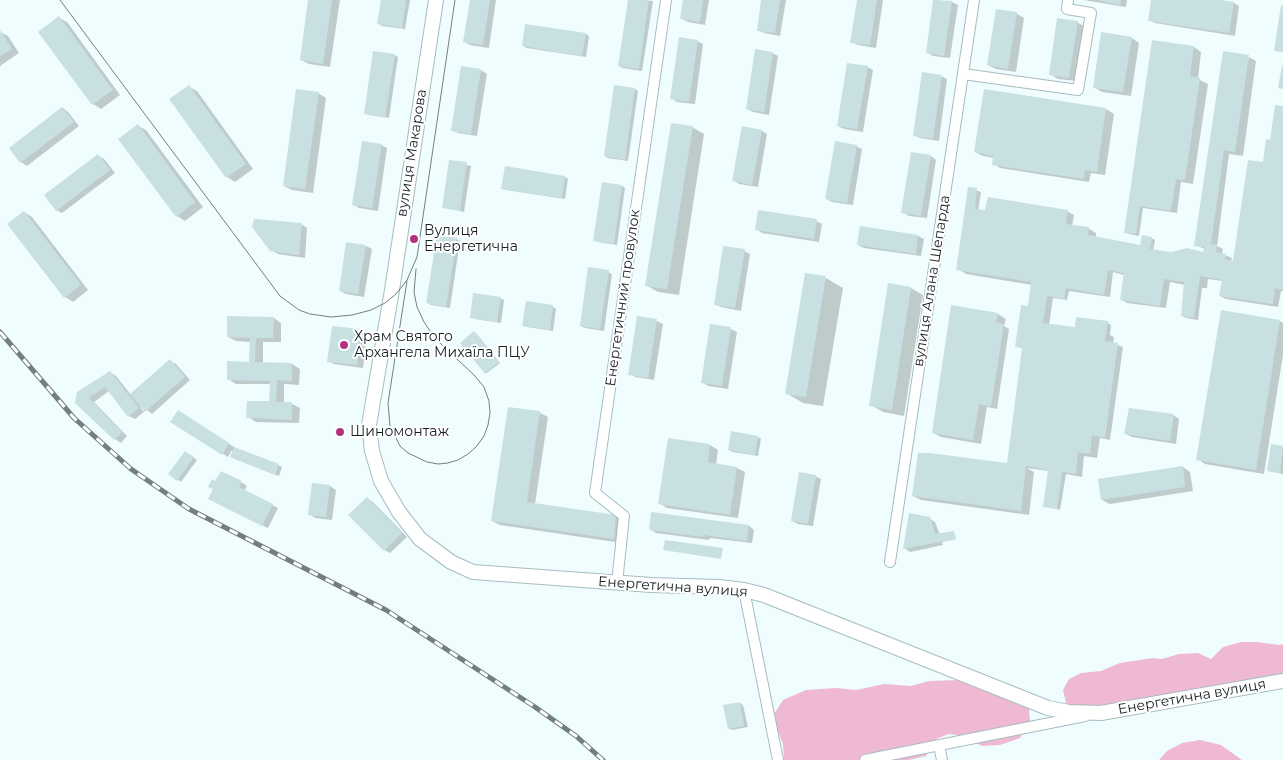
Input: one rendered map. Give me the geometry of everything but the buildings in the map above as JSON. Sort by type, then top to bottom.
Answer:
[{"type":"main road","name":"вулиця Макарова","points":[[369,425],[392,290],[436,0]]},
{"type":"main road","name":"Енергетична вулиця","points":[[369,425],[372,451],[381,481],[399,512],[420,539],[451,562],[473,572],[744,590],[764,595],[1048,708],[1069,712],[1101,713],[1283,681]]},
{"type":"street","name":"Енергетичний провулок","points":[[617,583],[624,516],[595,493],[666,0]]},
{"type":"street","name":"вулиця Алана Шепарда","points":[[890,562],[974,0]]},
{"type":"street","points":[[963,74],[1078,90],[1091,13],[1067,9],[1068,0]]},
{"type":"street","points":[[744,590],[778,760]]},
{"type":"street","name":"Енергетична вулиця","points":[[865,760],[1101,713]]},
{"type":"street","points":[[939,745],[942,760]]},
{"type":"shaded area","points":[[1241,642],[1283,644],[1283,687],[1270,690],[1248,688],[1141,710],[1124,716],[1087,720],[1073,714],[1066,703],[1063,690],[1069,679],[1081,673],[1101,671],[1120,663],[1153,658],[1162,659],[1179,654],[1198,653],[1211,659],[1223,647]]},
{"type":"shaded area","points":[[958,680],[973,687],[1001,685],[1018,692],[1029,708],[1030,721],[1020,738],[1000,745],[982,746],[964,736],[949,734],[936,739],[926,756],[909,760],[784,760],[783,744],[774,714],[783,700],[806,690],[836,688],[856,690],[884,684],[911,686],[929,681]]},
{"type":"shaded area","points":[[1200,740],[1221,745],[1242,760],[1159,760],[1167,751],[1182,743]]},
{"type":"tram line","points":[[60,0],[280,296],[299,310],[310,314],[331,317],[352,315],[371,310],[385,303],[396,294],[407,280],[417,257],[455,0]]},
{"type":"tram line","points":[[407,281],[388,403],[390,426],[400,446],[408,453],[427,462],[448,463],[468,454],[484,436],[490,413],[489,401],[484,387],[475,376],[442,345],[424,322],[417,307],[414,292],[416,269]]},
{"type":"railway","points":[[0,332],[74,418],[131,469],[189,509],[386,610],[535,707],[576,736],[603,760]]},
{"type":"place","name":"Вулиця Енергетична","points":[[414,239]]},
{"type":"place","name":"Храм Святого Архангела Михаїла ПЦУ","points":[[344,345]]},
{"type":"place","name":"Шиномонтаж","points":[[340,432]]}]
